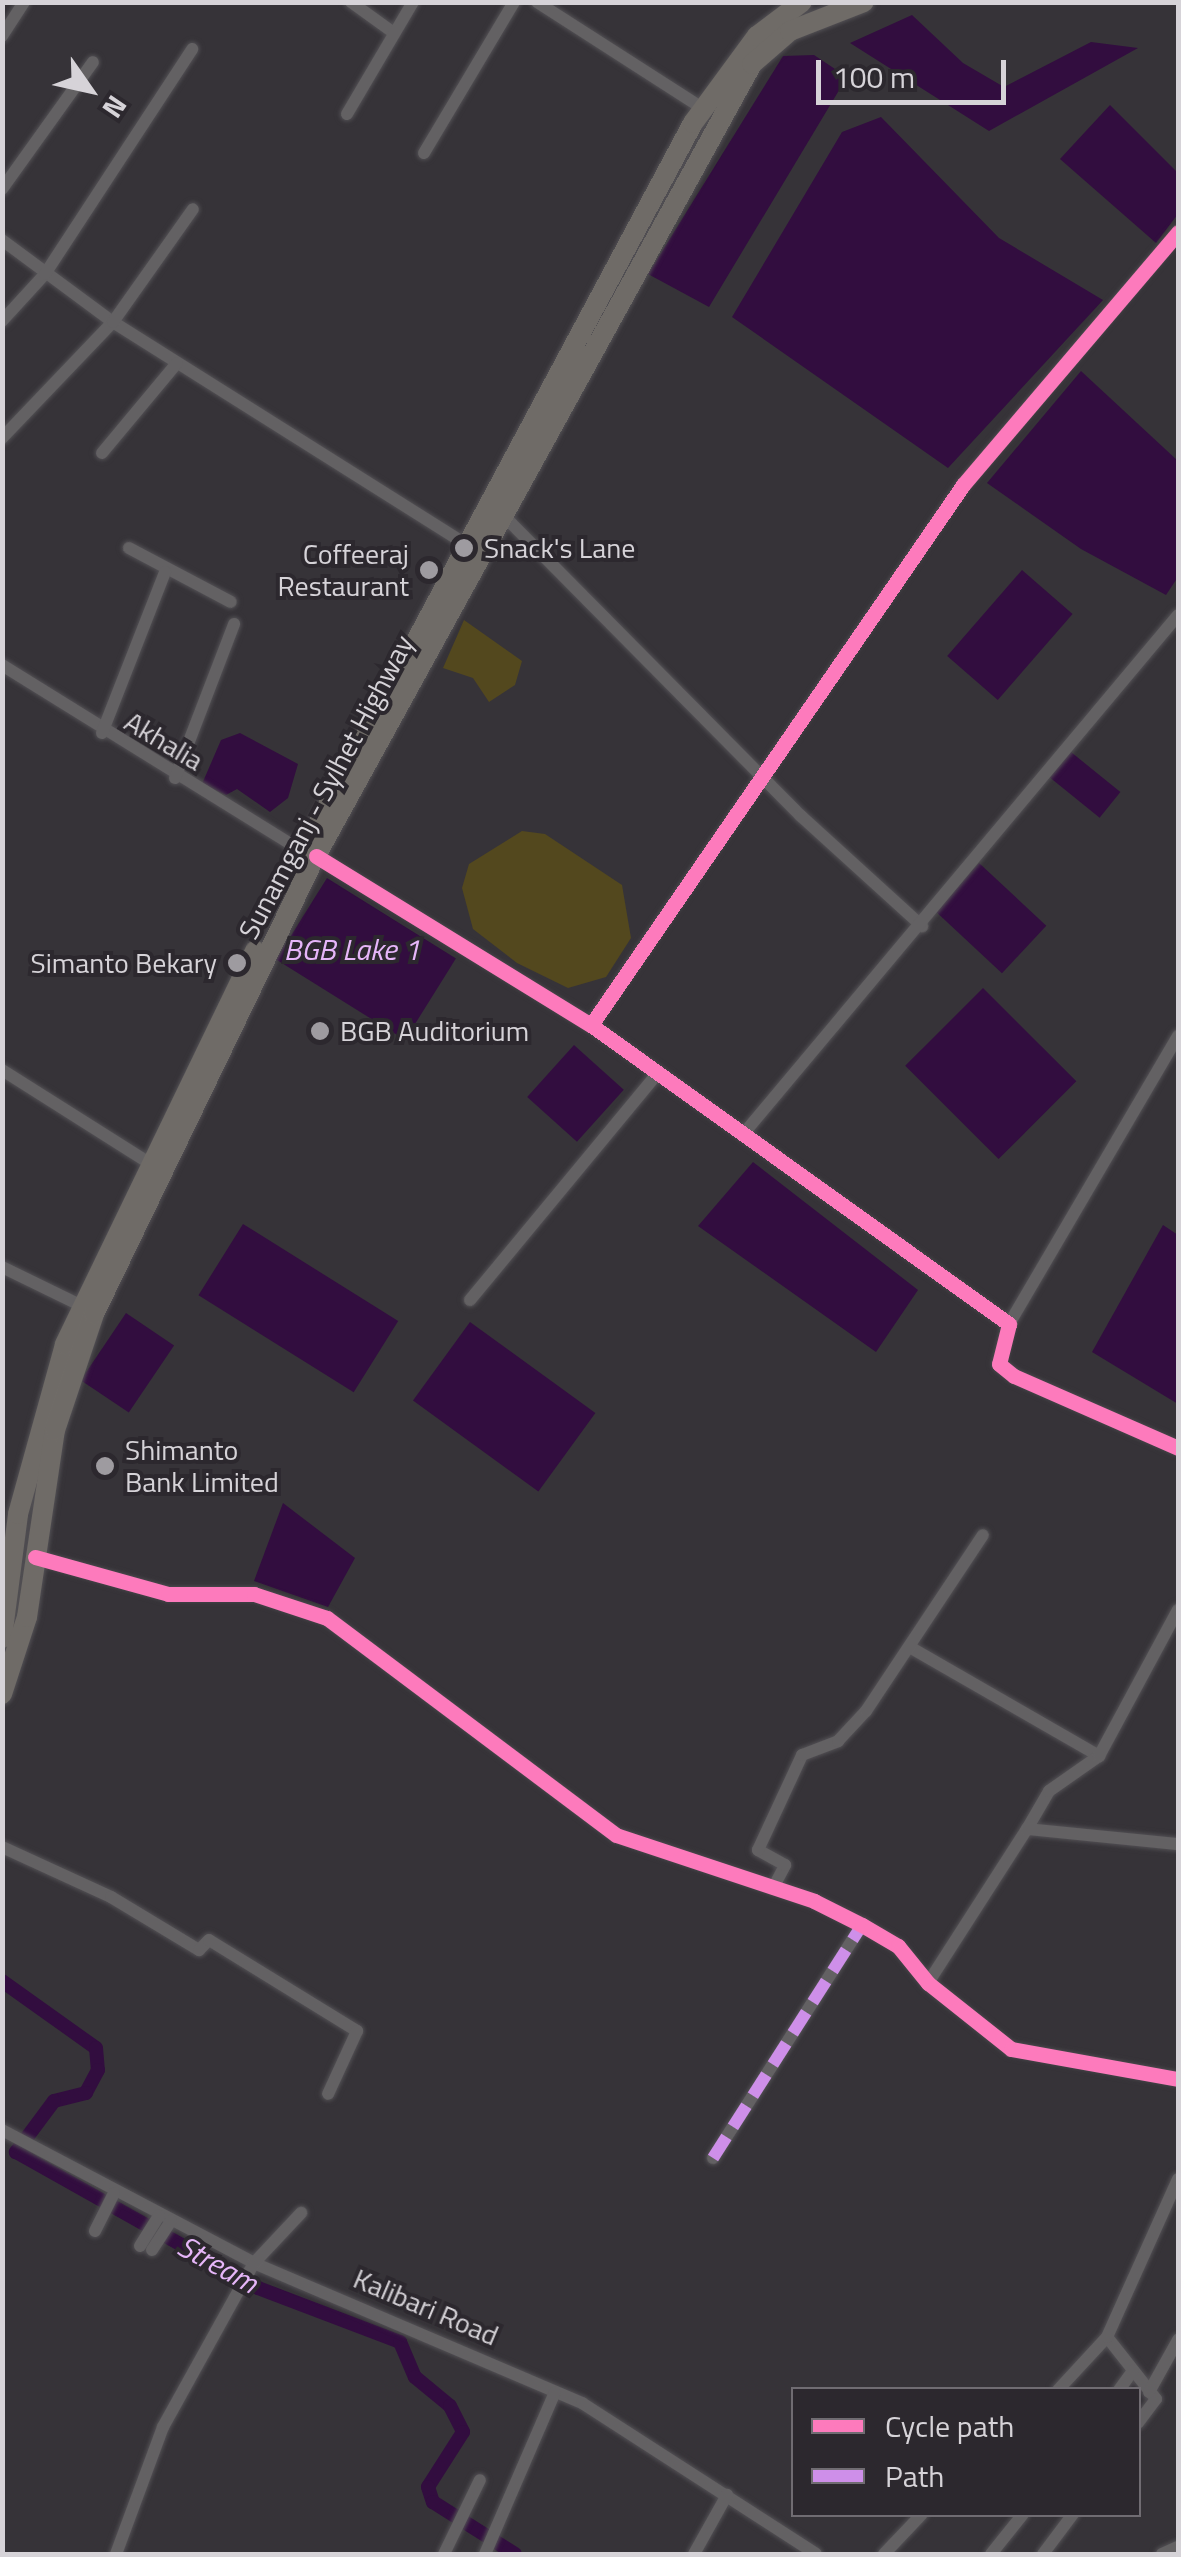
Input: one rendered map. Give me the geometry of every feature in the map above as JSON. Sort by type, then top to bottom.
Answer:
[{"type":"main road","name":"Sunamganj - Sylhet Highway","points":[[2,1638],[10,1511],[82,1306],[149,1163],[702,108],[779,8],[802,2]]},
{"type":"main road","name":"Sunamganj - Sylhet Highway","points":[[3,1690],[21,1647],[55,1430],[94,1314],[310,854],[504,516],[752,64],[790,31],[864,2]]},
{"type":"street","points":[[2,36],[24,2]]},
{"type":"street","points":[[352,2],[394,33]]},
{"type":"street","points":[[346,114],[413,2]]},
{"type":"street","points":[[424,153],[514,2]]},
{"type":"street","points":[[537,2],[702,108]]},
{"type":"street","points":[[2,321],[45,274],[192,48]]},
{"type":"street","points":[[2,188],[92,62]]},
{"type":"street","points":[[2,438],[113,322],[193,209]]},
{"type":"street","points":[[591,1025],[963,485],[1178,232]]},
{"type":"street","points":[[2,240],[113,322],[470,547]]},
{"type":"street","points":[[102,453],[177,362]]},
{"type":"street","points":[[504,516],[763,778],[922,926]]},
{"type":"street","points":[[129,548],[166,572],[231,602]]},
{"type":"street","points":[[102,733],[166,572]]},
{"type":"street","points":[[745,1132],[922,926],[1178,615]]},
{"type":"street","points":[[174,778],[234,624]]},
{"type":"street","name":"Akhalia","points":[[2,665],[174,778],[310,854],[591,1025],[1009,1324]]},
{"type":"street","points":[[1178,1036],[1009,1324],[999,1364],[1014,1376],[1118,1415],[1178,1448]]},
{"type":"street","points":[[2,1070],[149,1163]]},
{"type":"street","points":[[470,1300],[658,1073]]},
{"type":"street","points":[[2,1268],[82,1306]]},
{"type":"street","points":[[772,1888],[785,1865],[758,1850],[802,1755],[838,1740],[913,1649],[983,1535]]},
{"type":"street","points":[[35,1557],[168,1594],[254,1594],[327,1618],[616,1835],[772,1888],[862,1925],[898,1946],[928,1984],[1011,2049],[1178,2079]]},
{"type":"street","points":[[928,1984],[1049,1791],[1099,1756],[1178,1610]]},
{"type":"street","points":[[913,1649],[1099,1756]]},
{"type":"street","points":[[1027,1829],[1178,1844]]},
{"type":"street","points":[[2,1847],[111,1896],[200,1950],[208,1940],[358,2031],[328,2094]]},
{"type":"street","points":[[714,2158],[862,1925]]},
{"type":"street","name":"Kalibari Road","points":[[7,2132],[114,2193],[254,2263],[555,2392],[816,2554]]},
{"type":"street","points":[[1061,2387],[1107,2337],[1178,2179]]},
{"type":"street","points":[[96,2230],[114,2193]]},
{"type":"street","points":[[116,2554],[163,2428],[254,2263],[301,2213]]},
{"type":"street","points":[[146,2248],[165,2219]]},
{"type":"street","points":[[1107,2337],[1156,2399],[1141,2419]]},
{"type":"street","points":[[1149,2392],[1178,2340]]},
{"type":"street","points":[[1121,2387],[1133,2371]]},
{"type":"street","points":[[487,2550],[494,2526],[555,2392]]},
{"type":"street","points":[[442,2554],[480,2480]]},
{"type":"street","points":[[694,2554],[727,2496]]},
{"type":"street","points":[[884,2554],[919,2517]]},
{"type":"street","points":[[991,2554],[1021,2517]]},
{"type":"street","points":[[1043,2554],[1071,2517]]},
{"type":"street","points":[[1162,2554],[1178,2548]]},
{"type":"shaded area","points":[[464,620],[522,661],[515,685],[489,702],[473,678],[443,668]]},
{"type":"shaded area","points":[[522,831],[545,834],[622,885],[631,938],[606,977],[568,988],[517,963],[473,929],[462,888],[469,864]]},
{"type":"water","points":[[912,15],[963,63],[1004,87],[1091,42],[1138,48],[989,131],[850,43]]},
{"type":"water","points":[[814,55],[847,77],[709,307],[648,274],[783,56]]},
{"type":"water","points":[[1110,105],[1178,173],[1178,214],[1156,243],[1060,159]]},
{"type":"water","points":[[881,117],[999,238],[1103,300],[948,468],[732,317],[842,132]]},
{"type":"water","points":[[1081,371],[1178,461],[1178,577],[1166,595],[1081,549],[987,483]]},
{"type":"water","points":[[1022,570],[1073,614],[998,700],[947,656]]},
{"type":"water","points":[[240,733],[298,764],[288,798],[270,812],[237,789],[226,795],[202,784],[221,740]]},
{"type":"water","points":[[1066,748],[1120,792],[1100,818],[1045,774]]},
{"type":"water","points":[[979,863],[1046,926],[1002,973],[935,911]]},
{"type":"water","name":"BGB Lake 1","points":[[327,878],[456,959],[405,1040],[276,959]]},
{"type":"water","points":[[983,988],[1076,1081],[999,1159],[905,1066]]},
{"type":"water","points":[[574,1045],[624,1090],[577,1142],[527,1097]]},
{"type":"water","points":[[753,1162],[918,1290],[876,1352],[698,1226]]},
{"type":"water","points":[[243,1224],[398,1321],[354,1392],[198,1295]]},
{"type":"water","points":[[1163,1225],[1178,1235],[1178,1404],[1092,1352]]},
{"type":"water","points":[[126,1313],[174,1345],[129,1413],[81,1380]]},
{"type":"water","points":[[470,1322],[595,1413],[538,1492],[413,1400]]},
{"type":"water","points":[[283,1503],[355,1558],[328,1607],[254,1581]]},
{"type":"waterway","name":"Stream","points":[[2,1981],[96,2048],[98,2070],[86,2093],[54,2101],[16,2152],[258,2288],[400,2342],[415,2377],[450,2406],[463,2432],[428,2487],[433,2502],[515,2554]]},
{"type":"marked path","points":[[713,2158],[862,1925]]},
{"type":"cycle path","points":[[591,1025],[963,485],[1178,232]]},
{"type":"cycle path","points":[[316,856],[591,1025],[1009,1324],[999,1364],[1014,1376],[1178,1448]]},
{"type":"cycle path","points":[[35,1557],[168,1594],[254,1594],[327,1618],[616,1835],[814,1901],[862,1925],[898,1946],[928,1983],[1011,2049],[1178,2079]]},
{"type":"place","name":"Snack's Lane","points":[[464,548]]},
{"type":"place","name":"Coffeeraj Restaurant","points":[[429,570]]},
{"type":"place","name":"Simanto Bekary","points":[[237,963]]},
{"type":"place","name":"BGB Auditorium","points":[[320,1031]]},
{"type":"place","name":"Shimanto Bank Limited","points":[[105,1466]]}]
